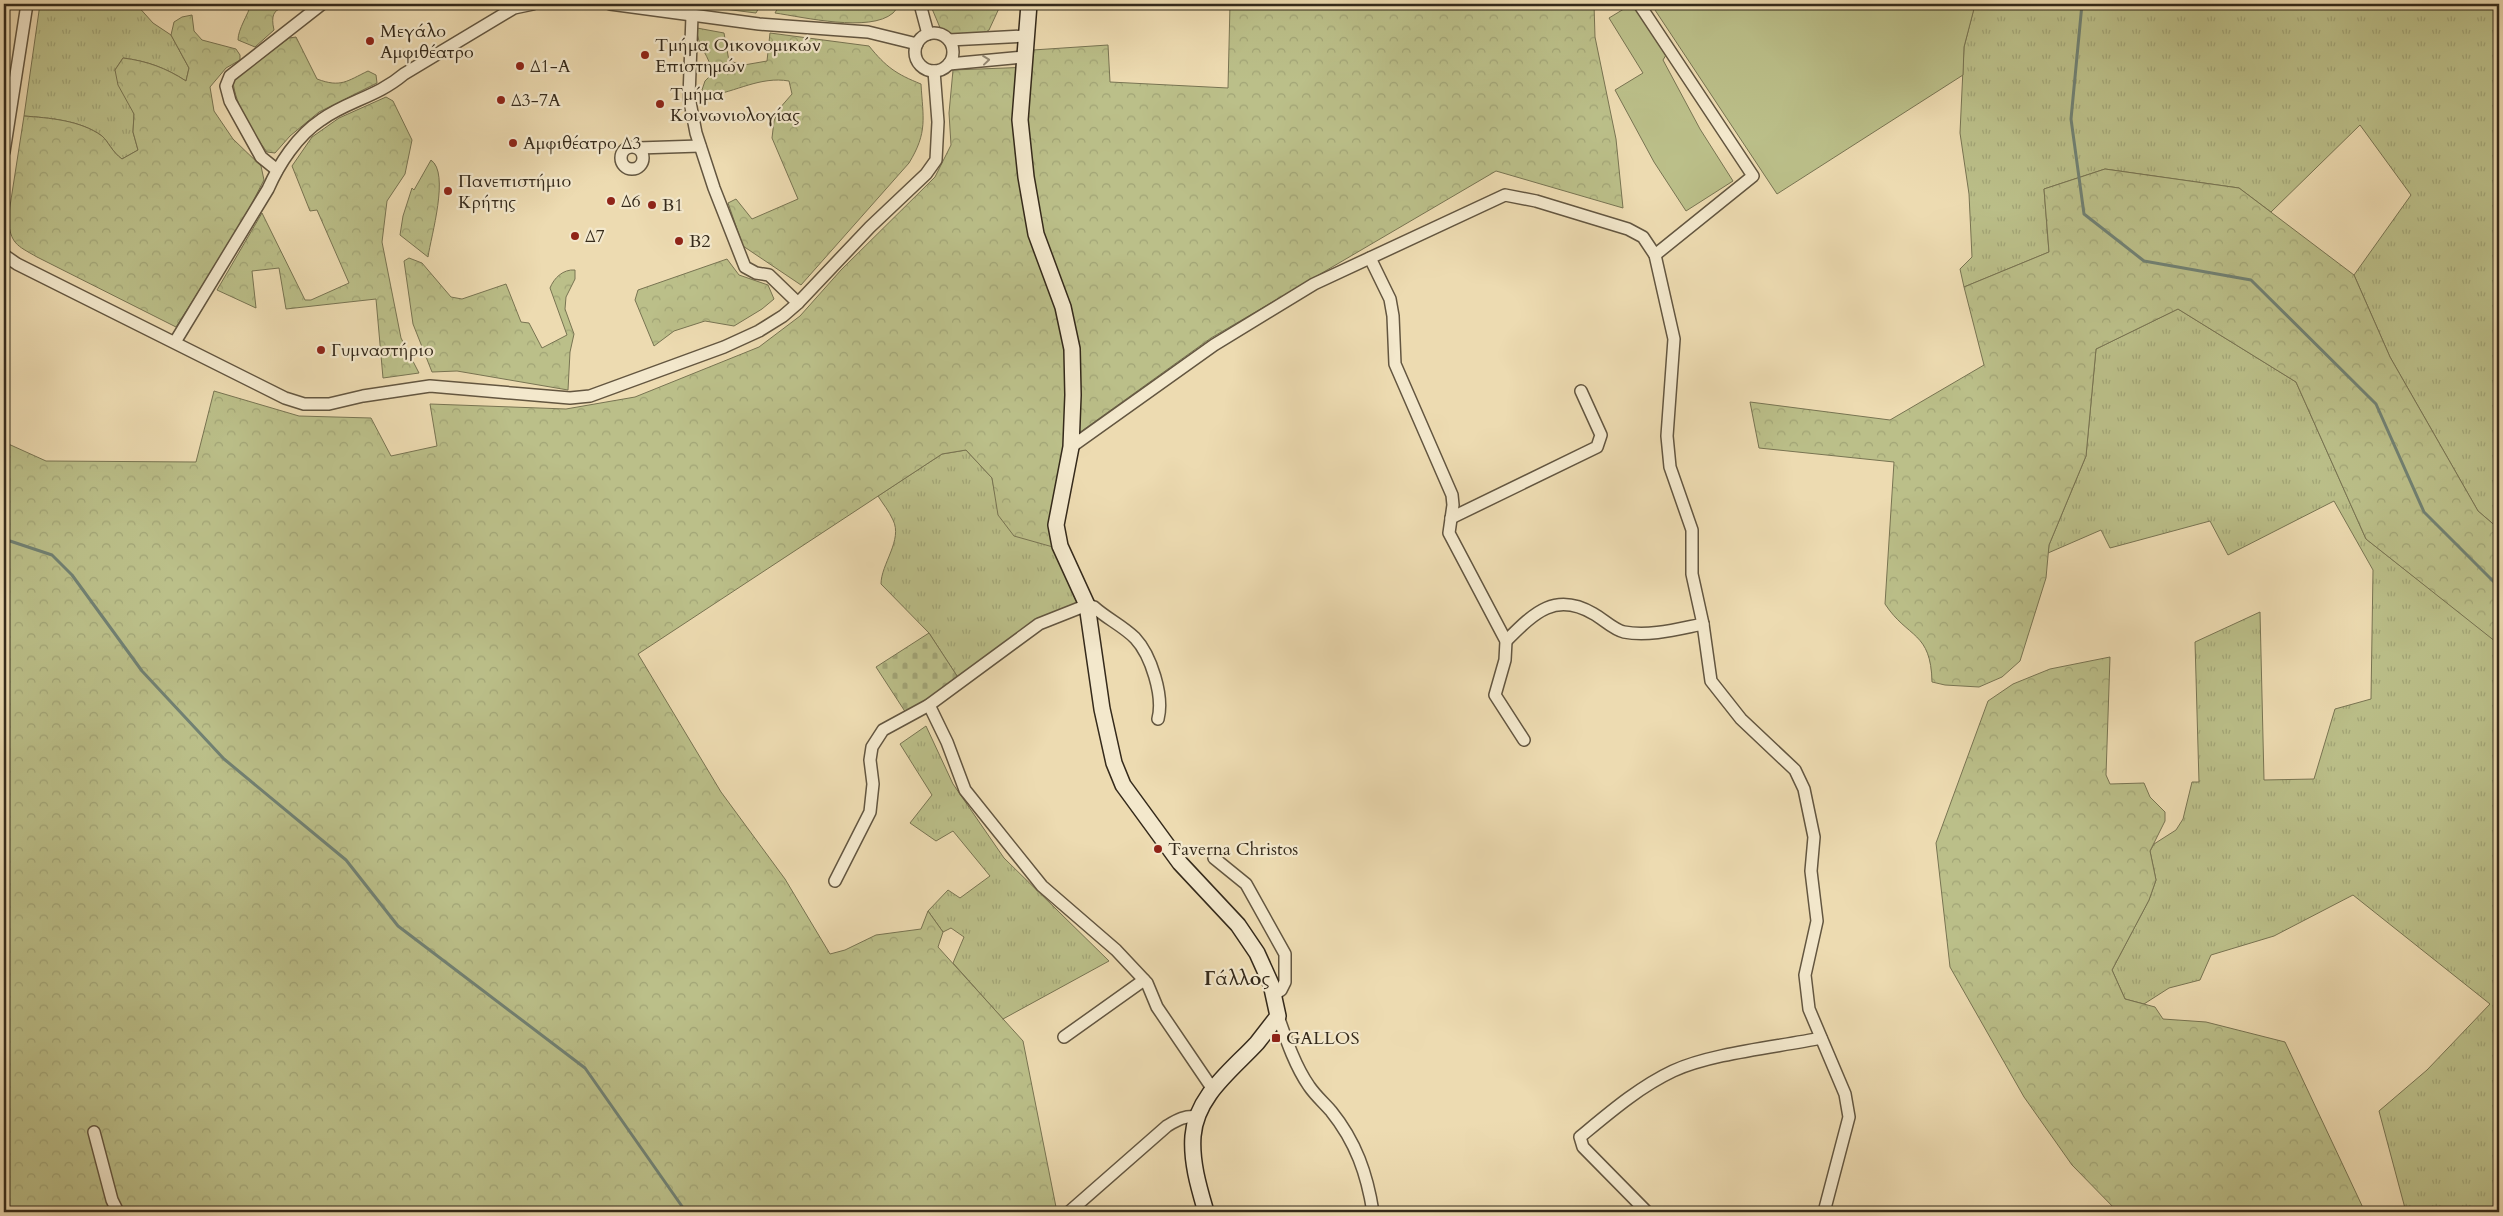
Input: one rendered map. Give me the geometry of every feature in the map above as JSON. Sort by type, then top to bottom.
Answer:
[{"type":"street","points":[[4,152],[27,4]]},
{"type":"street","points":[[277,170],[262,157],[230,100],[226,86],[230,76],[322,4]]},
{"type":"street","points":[[176,342],[268,190],[277,170],[300,140],[321,120],[390,86],[404,74],[512,6],[533,4]]},
{"type":"street","points":[[610,4],[759,24],[868,32],[917,44]]},
{"type":"street","points":[[920,4],[928,34]]},
{"type":"street","points":[[1029,4],[1024,36],[1020,120],[1026,177],[1036,234],[1063,307],[1072,349],[1074,395],[1071,447],[1060,500],[1057,533],[1060,546],[1087,606],[1102,709],[1114,764],[1123,786],[1180,863],[1238,924],[1261,960],[1274,995],[1278,1016],[1293,1055],[1308,1085],[1332,1112],[1356,1150],[1368,1181],[1373,1212]]},
{"type":"street","points":[[1639,4],[1753,176],[1655,255]]},
{"type":"street","points":[[692,16],[689,97],[700,146],[709,171],[745,267],[756,273],[768,275],[798,303]]},
{"type":"street","points":[[1024,36],[949,40],[937,33],[928,34],[917,44],[916,56],[918,62],[928,70],[934,71],[944,68],[949,64],[1024,57]]},
{"type":"street","points":[[949,40],[953,49],[949,64]]},
{"type":"street","points":[[4,255],[17,264],[285,398],[304,404],[329,404],[363,396],[430,386],[570,398],[605,391],[724,347],[759,331],[783,316],[798,303],[870,227],[926,174],[936,160],[938,122],[934,71]]},
{"type":"street","points":[[638,148],[700,146]]},
{"type":"street","points":[[1071,447],[1214,346],[1314,284],[1505,195],[1536,201],[1628,229],[1643,237],[1655,255],[1674,338],[1667,436],[1670,467],[1692,530],[1692,574],[1703,624],[1711,681],[1741,719],[1795,770],[1804,789],[1814,837],[1811,871],[1817,921],[1805,975],[1809,1009],[1845,1094],[1849,1117],[1824,1212]]},
{"type":"street","points":[[1370,258],[1390,299],[1396,364],[1452,495],[1453,505],[1449,533],[1506,640],[1505,660],[1495,695],[1524,740]]},
{"type":"street","points":[[1451,518],[1597,447],[1601,434],[1581,391]]},
{"type":"street","points":[[1506,640],[1529,617],[1552,605],[1581,606],[1622,632],[1672,631],[1703,624]]},
{"type":"street","points":[[835,881],[870,812],[873,784],[870,760],[872,747],[883,730],[929,705],[1039,624],[1087,606],[1094,607],[1135,638],[1142,649],[1160,695],[1161,708],[1158,719]]},
{"type":"street","points":[[929,705],[947,742],[965,790],[994,829],[1042,886],[1116,950],[1144,980],[1157,1007],[1212,1088]]},
{"type":"street","points":[[1214,858],[1246,884],[1284,954],[1285,982],[1281,990],[1274,995]]},
{"type":"street","points":[[1064,1037],[1144,980]]},
{"type":"street","points":[[1206,1212],[1194,1156],[1193,1135],[1198,1118],[1212,1088],[1256,1043],[1278,1016]]},
{"type":"street","points":[[1647,1212],[1582,1147],[1580,1137],[1643,1088],[1674,1071],[1703,1061],[1822,1038]]},
{"type":"street","points":[[1069,1212],[1167,1126],[1179,1119],[1190,1116],[1198,1118]]},
{"type":"street","points":[[94,1132],[112,1200],[118,1212]]},
{"type":"green space","points":[[40,4],[136,4],[153,23],[171,35],[189,68],[186,81],[171,72],[132,59],[123,58],[115,70],[134,114],[133,132],[138,150],[122,159],[102,136],[84,126],[64,121],[24,116]]},
{"type":"green space","points":[[251,4],[306,4],[277,10],[274,14],[274,30],[255,47],[238,40]]},
{"type":"green space","points":[[684,4],[761,4],[756,13]]},
{"type":"green space","points":[[780,4],[899,4],[893,13],[882,19],[853,23],[775,13]]},
{"type":"green space","points":[[930,4],[1001,4],[989,30],[984,33],[952,36],[941,30]]},
{"type":"green space","points":[[1230,4],[1594,4],[1595,37],[1616,139],[1623,208],[1496,171],[1211,338],[1083,430],[1064,446],[1052,510],[1050,533],[1053,547],[1014,536],[998,515],[992,478],[966,450],[942,454],[638,654],[721,792],[785,879],[830,954],[845,950],[876,935],[921,929],[928,911],[943,932],[938,947],[1023,1041],[1057,1212],[4,1212],[4,442],[46,461],[196,462],[214,391],[299,416],[371,418],[391,456],[437,446],[430,404],[566,409],[635,397],[759,347],[800,316],[841,270],[935,177],[951,145],[949,113],[953,70],[1032,67],[1033,50],[1108,45],[1110,82],[1228,88]]},
{"type":"green space","points":[[1632,4],[1666,55],[1663,60],[1700,129],[1733,181],[1686,211],[1654,162],[1615,90],[1643,73],[1609,18]]},
{"type":"green space","points":[[1651,4],[1975,5],[1964,47],[1963,75],[1777,194]]},
{"type":"green space","points":[[1975,4],[2499,4],[2499,529],[2478,511],[2390,357],[2354,275],[2411,195],[2360,125],[2271,212],[2239,188],[2105,169],[2044,189],[2049,252],[1964,287],[1960,269],[1972,257],[1969,194],[1960,133],[1964,47]]},
{"type":"green space","points":[[192,15],[194,31],[202,40],[236,49],[240,55],[240,60],[226,68],[210,87],[214,111],[233,139],[261,166],[264,180],[239,228],[176,327],[24,250],[13,239],[8,219],[24,116],[64,121],[84,126],[102,136],[122,159],[138,150],[133,132],[134,114],[118,85],[115,70],[123,58],[132,59],[171,72],[186,81],[189,68],[171,35],[174,22],[182,17]]},
{"type":"green space","points":[[697,28],[724,33],[729,61],[744,65],[767,61],[770,33],[869,46],[892,69],[921,84],[922,133],[909,163],[801,285],[743,246],[728,203],[736,199],[752,219],[798,199],[772,138],[774,121],[779,109],[792,94],[789,81],[758,82],[708,96],[702,90],[705,81],[712,74],[697,34]]},
{"type":"green space","points":[[296,37],[317,79],[338,83],[368,71],[376,75],[377,83],[319,112],[290,136],[275,153],[267,152],[241,109],[234,90],[233,81],[289,38]]},
{"type":"green space","points":[[386,97],[393,101],[412,140],[405,174],[387,201],[382,242],[401,338],[419,373],[383,378],[376,299],[286,309],[279,268],[252,271],[256,308],[217,290],[262,213],[305,300],[311,300],[349,283],[317,210],[310,211],[292,166],[312,137],[339,118]]},
{"type":"green space","points":[[431,160],[436,167],[439,178],[439,191],[428,257],[400,235],[403,216],[412,188],[414,190]]},
{"type":"green space","points":[[2105,169],[2239,188],[2354,275],[2390,357],[2478,511],[2499,529],[2499,649],[2496,642],[2366,539],[2296,382],[2178,309],[2096,349],[2086,456],[2049,545],[2046,578],[2020,661],[2002,677],[1979,687],[1945,685],[1932,682],[1931,665],[1923,644],[1885,604],[1894,462],[1759,448],[1750,402],[1890,420],[1984,365],[1964,287],[2049,252],[2044,189]]},
{"type":"green space","points":[[409,258],[422,263],[451,297],[462,299],[506,284],[521,322],[529,323],[542,348],[567,335],[550,288],[560,275],[567,271],[575,270],[575,279],[566,297],[565,309],[574,334],[570,352],[568,390],[457,371],[432,372],[413,324],[404,261]]},
{"type":"green space","points":[[727,259],[739,275],[768,285],[774,299],[762,309],[734,326],[705,321],[674,331],[654,346],[635,300],[638,290]]},
{"type":"green space","points":[[2178,309],[2296,382],[2366,539],[2497,642],[2499,649],[2499,1212],[2406,1212],[2379,1111],[2427,1070],[2490,1004],[2353,895],[2274,936],[2211,955],[2200,980],[2169,988],[2144,1004],[2125,999],[2112,970],[2149,900],[2156,880],[2150,851],[2154,844],[2176,830],[2183,819],[2192,782],[2199,782],[2195,642],[2260,612],[2264,780],[2314,779],[2335,709],[2371,699],[2373,570],[2334,501],[2228,555],[2210,521],[2110,548],[2101,530],[2048,553],[2049,545],[2086,456],[2096,349]]},
{"type":"green space","points":[[966,450],[992,478],[995,494],[1053,547],[1078,605],[959,679],[929,633],[881,584],[884,568],[894,544],[895,528],[893,520],[878,496],[942,454]]},
{"type":"green space","points":[[929,633],[959,679],[906,713],[876,667]]},
{"type":"green space","points":[[2110,657],[2106,775],[2110,784],[2144,783],[2150,797],[2165,812],[2165,821],[2150,851],[2156,880],[2149,900],[2112,970],[2125,999],[2155,1007],[2163,1019],[2206,1022],[2285,1042],[2365,1212],[2118,1212],[2072,1165],[2024,1097],[1950,967],[1936,843],[1988,701],[2013,684],[2050,669]]},
{"type":"green space","points":[[926,726],[953,784],[1004,858],[1109,961],[1003,1019],[953,963],[964,937],[951,928],[943,932],[928,911],[948,890],[960,898],[990,876],[953,831],[936,841],[910,823],[932,795],[900,744]]},
{"type":"waterway","points":[[2082,4],[2071,119],[2084,214],[2144,261],[2251,280],[2376,404],[2424,512],[2499,587]]},
{"type":"waterway","points":[[4,539],[52,555],[72,575],[142,671],[224,759],[346,860],[398,926],[585,1068],[686,1212]]},
{"type":"place","name":"Μεγάλο Αμφιθέατρο","points":[[370,41]]},
{"type":"place","name":"Τμήμα Οικονομικών Επιστημών","points":[[645,55]]},
{"type":"place","name":"Δ1-Α","points":[[520,66]]},
{"type":"place","name":"Δ3-7Α","points":[[501,100]]},
{"type":"place","name":"Τμήμα Κοινωνιολογίας","points":[[660,104]]},
{"type":"place","name":"Αμφιθέατρο Δ3","points":[[513,143]]},
{"type":"place","name":"Πανεπιστήμιο Κρήτης","points":[[448,191]]},
{"type":"place","name":"Δ6","points":[[611,201]]},
{"type":"place","name":"Β1","points":[[652,205]]},
{"type":"place","name":"Δ7","points":[[575,236]]},
{"type":"place","name":"Β2","points":[[679,241]]},
{"type":"place","name":"Γυμναστήριο","points":[[321,350]]},
{"type":"place","name":"Taverna Christos","points":[[1158,849]]},
{"type":"place","name":"GALLOS","points":[[1276,1038]]},
{"type":"district","name":"Γάλλος","points":[[1237,978]]}]
